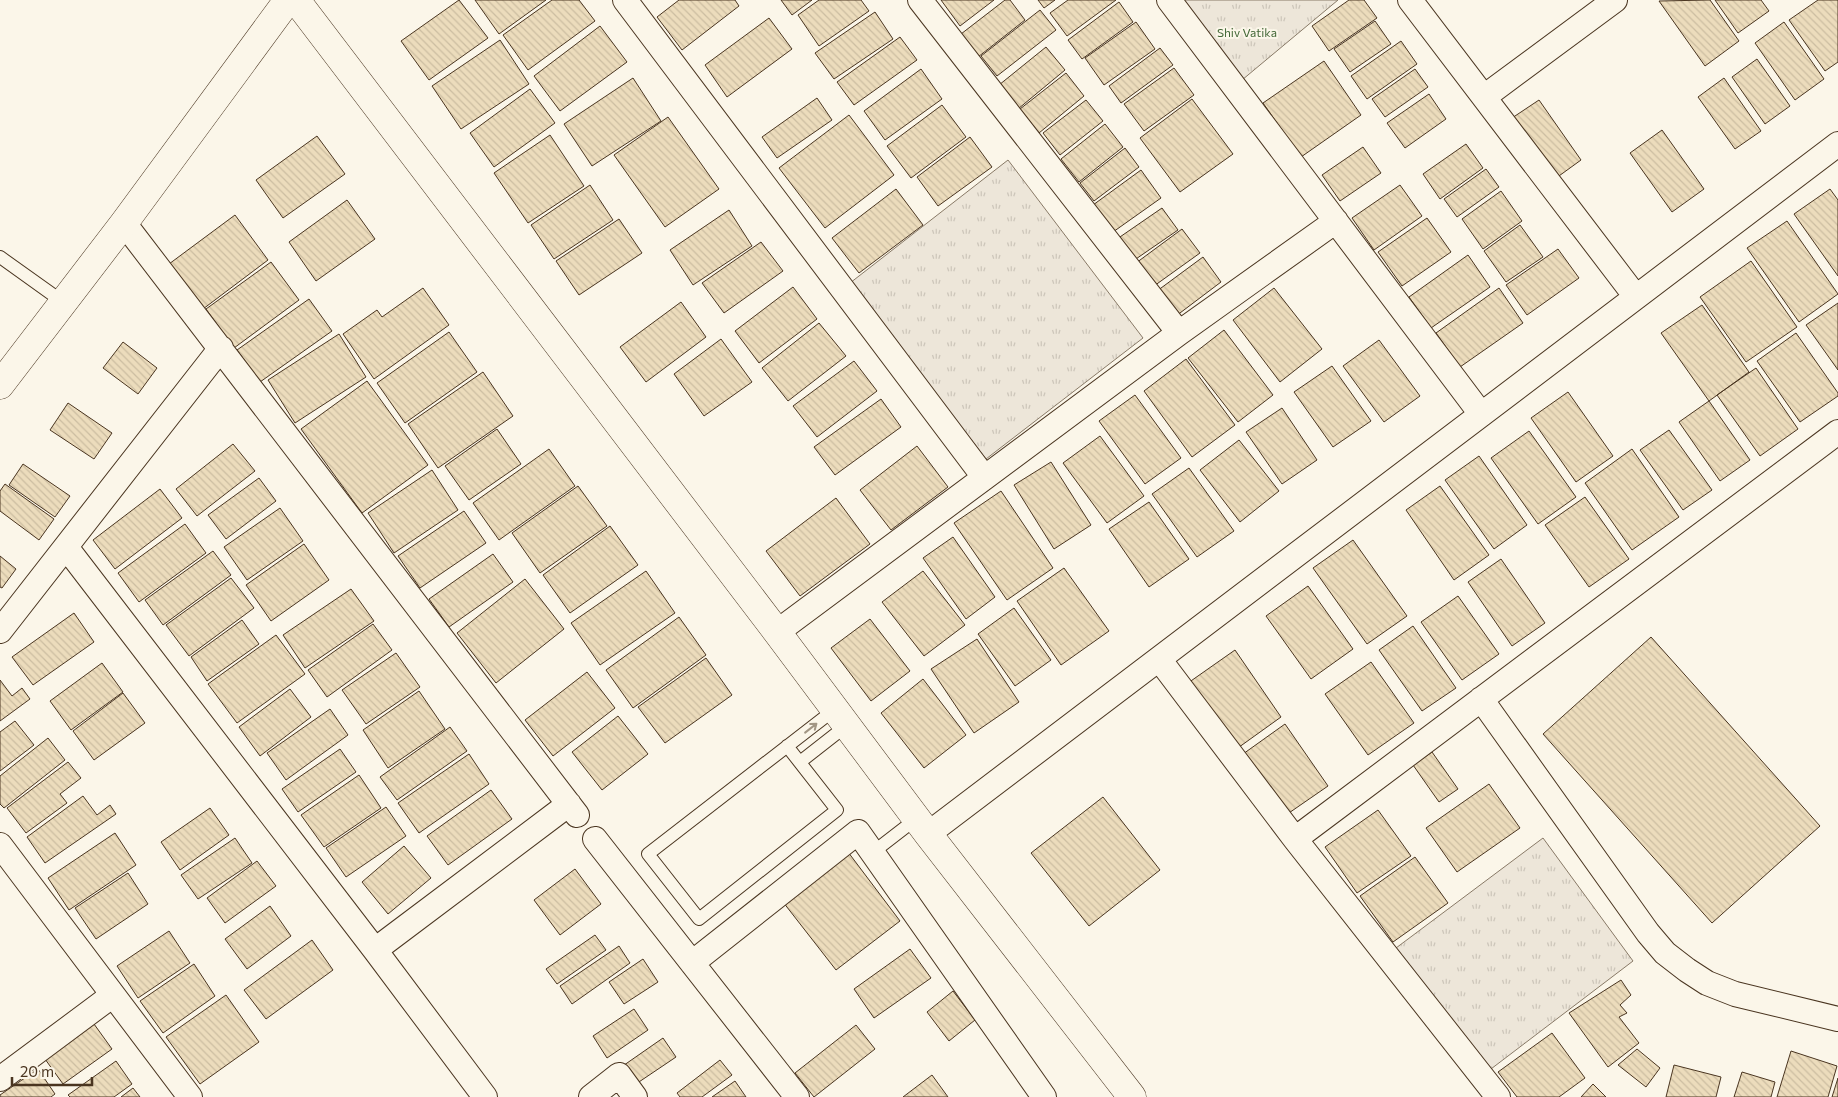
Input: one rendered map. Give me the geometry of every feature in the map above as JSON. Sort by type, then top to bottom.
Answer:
[{"type":"street","points":[[0,385],[124,223],[288,0]]},
{"type":"street","points":[[296,0],[1126,1094]]},
{"type":"street","points":[[626,0],[984,477]]},
{"type":"street","points":[[920,0],[1179,333]]},
{"type":"street","points":[[1169,0],[1481,414]]},
{"type":"street","points":[[1410,0],[1636,297]]},
{"type":"street","points":[[1484,97],[1615,0]]},
{"type":"street","points":[[922,827],[1159,659],[1838,144]]},
{"type":"street","points":[[777,632],[1179,333],[1336,221]]},
{"type":"street","points":[[124,223],[573,810],[375,950]]},
{"type":"street","points":[[0,631],[221,348]]},
{"type":"street","points":[[1295,839],[1480,698],[1838,432]]},
{"type":"street","points":[[66,547],[375,950],[485,1097]]},
{"type":"street","points":[[1159,659],[1295,839],[1498,1097]]},
{"type":"street","points":[[1480,698],[1648,933],[1665,953],[1707,983],[1734,994],[1838,1019]]},
{"type":"street","points":[[692,963],[858,832],[1044,1097]]},
{"type":"street","points":[[595,839],[797,1097]]},
{"type":"street","points":[[0,845],[190,1097]]},
{"type":"street","points":[[0,1079],[113,995]]},
{"type":"street","points":[[591,1097],[619,1075],[636,1097]]},
{"type":"lane","points":[[0,257],[63,302]]},
{"type":"lane","points":[[787,746],[837,810],[699,919],[648,854],[787,746],[840,718]]},
{"type":"lane","points":[[800,762],[840,718]]},
{"type":"lane","points":[[872,853],[922,827]]},
{"type":"green space","name":"Shiv Vatika","points":[[1181,0],[1338,0],[1242,80]]},
{"type":"green space","points":[[1008,160],[1143,338],[986,459],[850,283]]},
{"type":"green space","points":[[1543,838],[1633,961],[1487,1072],[1392,951]]},
{"type":"building","points":[[459,0],[488,38],[429,80],[401,41]]},
{"type":"building","points":[[475,0],[546,0],[499,34]]},
{"type":"building","points":[[552,0],[579,0],[595,21],[528,70],[503,35]]},
{"type":"building","points":[[679,0],[735,0],[739,6],[682,50],[657,17]]},
{"type":"building","points":[[781,0],[812,0],[792,15]]},
{"type":"building","points":[[819,0],[861,0],[869,11],[819,46],[798,15]]},
{"type":"building","points":[[941,0],[994,0],[960,26]]},
{"type":"building","points":[[1005,0],[1010,0],[1025,20],[978,57],[961,34]]},
{"type":"building","points":[[1038,0],[1055,0],[1044,8]]},
{"type":"building","points":[[1068,0],[1116,0],[1067,36],[1050,13]]},
{"type":"building","points":[[1349,0],[1364,0],[1377,18],[1329,51],[1312,26]]},
{"type":"building","points":[[1710,0],[1739,41],[1705,66],[1659,1]]},
{"type":"building","points":[[1715,0],[1761,0],[1769,11],[1738,33]]},
{"type":"building","points":[[1818,0],[1838,0],[1838,62],[1825,71],[1789,20]]},
{"type":"building","points":[[1119,2],[1133,22],[1082,59],[1068,40]]},
{"type":"building","points":[[1040,10],[1056,30],[997,76],[981,56]]},
{"type":"building","points":[[875,12],[893,39],[834,79],[815,53]]},
{"type":"building","points":[[769,18],[792,49],[727,97],[705,65]]},
{"type":"building","points":[[1375,21],[1391,44],[1350,72],[1334,49]]},
{"type":"building","points":[[1136,22],[1155,49],[1104,85],[1085,58]]},
{"type":"building","points":[[1784,22],[1824,79],[1795,100],[1755,43]]},
{"type":"building","points":[[600,26],[627,62],[560,111],[534,76]]},
{"type":"building","points":[[900,37],[917,60],[854,105],[837,82]]},
{"type":"building","points":[[500,40],[529,84],[461,129],[432,86]]},
{"type":"building","points":[[1401,41],[1417,64],[1367,99],[1351,76]]},
{"type":"building","points":[[1046,47],[1065,70],[1018,109],[999,85]]},
{"type":"building","points":[[1160,48],[1173,65],[1121,103],[1109,86]]},
{"type":"building","points":[[1757,59],[1790,106],[1765,124],[1732,77]]},
{"type":"building","points":[[1324,61],[1361,115],[1301,157],[1263,103]]},
{"type":"building","points":[[1174,68],[1194,95],[1144,131],[1124,104]]},
{"type":"building","points":[[921,69],[942,99],[885,140],[864,111]]},
{"type":"building","points":[[1415,69],[1428,87],[1385,117],[1372,99]]},
{"type":"building","points":[[1066,73],[1084,96],[1039,133],[1020,109]]},
{"type":"building","points":[[633,78],[661,121],[592,166],[564,124]]},
{"type":"building","points":[[1724,78],[1761,131],[1735,149],[1698,97]]},
{"type":"building","points":[[530,89],[555,123],[494,167],[470,133]]},
{"type":"building","points":[[1429,94],[1446,119],[1405,148],[1387,123]]},
{"type":"building","points":[[817,98],[832,120],[777,158],[762,137]]},
{"type":"building","points":[[1192,99],[1233,154],[1180,192],[1140,138]]},
{"type":"building","points":[[1086,100],[1103,121],[1060,155],[1043,133]]},
{"type":"building","points":[[1539,100],[1581,160],[1552,181],[1509,120]]},
{"type":"building","points":[[942,105],[966,137],[911,178],[887,146]]},
{"type":"building","points":[[849,115],[894,175],[825,228],[779,168]]},
{"type":"building","points":[[668,117],[719,189],[665,227],[614,155]]},
{"type":"building","points":[[1105,124],[1123,147],[1079,182],[1061,159]]},
{"type":"building","points":[[1662,130],[1704,189],[1672,212],[1630,153]]},
{"type":"building","points":[[550,135],[584,186],[528,223],[494,173]]},
{"type":"building","points":[[317,136],[345,174],[283,218],[256,180]]},
{"type":"building","points":[[970,137],[992,167],[938,206],[917,177]]},
{"type":"building","points":[[1466,144],[1483,168],[1440,199],[1423,174]]},
{"type":"building","points":[[1363,147],[1381,173],[1340,201],[1322,175]]},
{"type":"building","points":[[1125,148],[1139,167],[1094,201],[1080,183]]},
{"type":"building","points":[[1486,169],[1499,187],[1457,217],[1444,199]]},
{"type":"building","points":[[1141,170],[1161,198],[1113,232],[1093,205]]},
{"type":"building","points":[[590,185],[613,220],[554,259],[531,225]]},
{"type":"building","points":[[1400,185],[1422,216],[1374,250],[1352,218]]},
{"type":"building","points":[[896,189],[923,225],[859,273],[832,238]]},
{"type":"building","points":[[1830,189],[1838,200],[1838,276],[1794,214]]},
{"type":"building","points":[[1501,191],[1522,221],[1483,249],[1462,219]]},
{"type":"building","points":[[347,200],[375,239],[316,281],[289,242]]},
{"type":"building","points":[[1162,208],[1178,230],[1133,261],[1117,239]]},
{"type":"building","points":[[729,210],[752,246],[693,285],[670,250]]},
{"type":"building","points":[[235,215],[268,260],[203,309],[169,264]]},
{"type":"building","points":[[1427,218],[1451,252],[1402,286],[1378,252]]},
{"type":"building","points":[[619,219],[642,253],[579,295],[556,261]]},
{"type":"building","points":[[1787,221],[1838,294],[1799,322],[1747,248]]},
{"type":"building","points":[[1520,225],[1543,257],[1506,282],[1484,251]]},
{"type":"building","points":[[1182,229],[1200,253],[1154,286],[1136,263]]},
{"type":"building","points":[[761,242],[783,271],[724,313],[702,283]]},
{"type":"building","points":[[1558,249],[1579,278],[1527,315],[1506,285]]},
{"type":"building","points":[[1468,255],[1490,287],[1431,328],[1409,297]]},
{"type":"building","points":[[1203,257],[1221,282],[1176,316],[1157,291]]},
{"type":"building","points":[[1751,261],[1797,327],[1746,362],[1700,297]]},
{"type":"building","points":[[271,262],[299,300],[234,348],[206,309]]},
{"type":"building","points":[[793,287],[817,319],[759,363],[735,331]]},
{"type":"building","points":[[423,288],[449,325],[374,379],[343,334],[377,310],[382,317]]},
{"type":"building","points":[[1274,288],[1322,349],[1280,382],[1233,320]]},
{"type":"building","points":[[1499,288],[1523,323],[1460,367],[1436,333]]},
{"type":"building","points":[[309,299],[332,331],[260,382],[237,350]]},
{"type":"building","points":[[681,302],[706,337],[646,382],[620,347]]},
{"type":"building","points":[[1838,303],[1838,370],[1806,325]]},
{"type":"building","points":[[1702,305],[1749,372],[1709,401],[1661,333]]},
{"type":"building","points":[[819,323],[846,356],[788,401],[762,368]]},
{"type":"building","points":[[1224,330],[1273,395],[1238,422],[1188,358]]},
{"type":"building","points":[[449,332],[477,372],[405,423],[377,383]]},
{"type":"building","points":[[1796,333],[1838,393],[1838,396],[1800,422],[1757,361]]},
{"type":"building","points":[[339,334],[366,377],[295,423],[268,380]]},
{"type":"building","points":[[721,339],[752,382],[704,416],[674,374]]},
{"type":"building","points":[[1379,340],[1420,396],[1384,422],[1343,366]]},
{"type":"building","points":[[123,342],[157,368],[138,394],[103,368]]},
{"type":"building","points":[[1186,359],[1235,425],[1192,457],[1144,391]]},
{"type":"building","points":[[854,361],[877,391],[817,437],[793,406]]},
{"type":"building","points":[[1332,366],[1371,421],[1333,447],[1294,392]]},
{"type":"building","points":[[1756,368],[1798,429],[1760,456],[1717,395]]},
{"type":"building","points":[[483,372],[513,416],[438,468],[408,424]]},
{"type":"building","points":[[367,381],[428,465],[362,513],[301,429]]},
{"type":"building","points":[[1568,392],[1613,456],[1576,482],[1531,418]]},
{"type":"building","points":[[1135,395],[1181,458],[1145,484],[1099,421]]},
{"type":"building","points":[[881,399],[901,427],[835,475],[814,447]]},
{"type":"building","points":[[1709,401],[1750,460],[1720,481],[1679,422]]},
{"type":"building","points":[[68,403],[112,433],[94,459],[50,430]]},
{"type":"building","points":[[1282,408],[1317,460],[1282,484],[1246,432]]},
{"type":"building","points":[[497,429],[521,464],[469,500],[445,466]]},
{"type":"building","points":[[1669,430],[1712,490],[1683,510],[1640,450]]},
{"type":"building","points":[[1529,431],[1576,497],[1538,524],[1491,458]]},
{"type":"building","points":[[1100,436],[1144,496],[1107,523],[1063,463]]},
{"type":"building","points":[[1239,440],[1279,491],[1240,522],[1200,470]]},
{"type":"building","points":[[233,444],[255,471],[197,516],[176,489]]},
{"type":"building","points":[[917,446],[948,487],[891,530],[860,490]]},
{"type":"building","points":[[549,449],[575,486],[499,540],[473,503]]},
{"type":"building","points":[[1632,449],[1679,517],[1632,550],[1585,483]]},
{"type":"building","points":[[1479,456],[1527,525],[1494,549],[1445,480]]},
{"type":"building","points":[[1051,462],[1091,525],[1054,549],[1014,485]]},
{"type":"building","points":[[23,464],[70,496],[55,517],[9,485]]},
{"type":"building","points":[[1189,468],[1234,531],[1197,557],[1152,494]]},
{"type":"building","points":[[432,470],[458,510],[394,553],[368,513]]},
{"type":"building","points":[[259,478],[276,501],[226,539],[208,515]]},
{"type":"building","points":[[5,484],[54,519],[39,540],[0,511],[0,491]]},
{"type":"building","points":[[578,486],[607,526],[540,573],[512,533]]},
{"type":"building","points":[[1440,486],[1489,555],[1454,580],[1406,510]]},
{"type":"building","points":[[160,489],[182,518],[115,569],[93,540]]},
{"type":"building","points":[[1001,491],[1053,568],[1007,600],[954,523]]},
{"type":"building","points":[[1585,497],[1629,559],[1589,587],[1545,525]]},
{"type":"building","points":[[836,498],[870,544],[800,596],[766,551]]},
{"type":"building","points":[[1149,502],[1189,559],[1149,587],[1109,529]]},
{"type":"building","points":[[280,508],[303,541],[247,580],[224,547]]},
{"type":"building","points":[[464,511],[486,543],[420,588],[398,556]]},
{"type":"building","points":[[185,524],[206,553],[139,602],[118,573]]},
{"type":"building","points":[[610,526],[638,565],[570,613],[543,575]]},
{"type":"building","points":[[953,537],[995,597],[966,619],[923,558]]},
{"type":"building","points":[[1353,540],[1407,616],[1367,644],[1313,568]]},
{"type":"building","points":[[304,544],[329,580],[271,621],[246,585]]},
{"type":"building","points":[[213,551],[231,575],[163,625],[145,600]]},
{"type":"building","points":[[493,554],[513,582],[449,627],[429,599]]},
{"type":"building","points":[[0,556],[16,569],[2,588],[0,587]]},
{"type":"building","points":[[1501,559],[1545,623],[1512,646],[1468,582]]},
{"type":"building","points":[[1064,568],[1109,631],[1061,665],[1017,601]]},
{"type":"building","points":[[646,571],[675,613],[600,665],[571,623]]},
{"type":"building","points":[[923,571],[965,625],[924,656],[882,602]]},
{"type":"building","points":[[231,578],[254,608],[189,656],[166,625]]},
{"type":"building","points":[[525,579],[564,629],[496,683],[457,633]]},
{"type":"building","points":[[1308,586],[1353,649],[1311,679],[1266,616]]},
{"type":"building","points":[[351,589],[374,621],[305,668],[283,635]]},
{"type":"building","points":[[1458,596],[1499,654],[1462,680],[1421,622]]},
{"type":"building","points":[[1014,608],[1051,660],[1015,686],[978,634]]},
{"type":"building","points":[[74,613],[94,642],[33,685],[12,657]]},
{"type":"building","points":[[679,617],[706,655],[633,708],[606,670]]},
{"type":"building","points":[[870,619],[910,671],[871,701],[831,648]]},
{"type":"building","points":[[242,620],[259,644],[207,681],[191,657]]},
{"type":"building","points":[[373,624],[392,650],[327,697],[308,670]]},
{"type":"building","points":[[1413,626],[1456,688],[1422,711],[1379,650]]},
{"type":"building","points":[[276,635],[305,674],[237,723],[208,684]]},
{"type":"building","points":[[1651,637],[1820,826],[1712,923],[1543,734]]},
{"type":"building","points":[[977,639],[1019,702],[974,733],[931,669]]},
{"type":"building","points":[[1235,650],[1281,717],[1235,750],[1188,683]]},
{"type":"building","points":[[396,653],[420,687],[366,724],[342,690]]},
{"type":"building","points":[[706,658],[732,695],[665,743],[638,707]]},
{"type":"building","points":[[1371,662],[1414,723],[1368,755],[1325,694]]},
{"type":"building","points":[[102,663],[123,692],[71,730],[50,701]]},
{"type":"building","points":[[587,672],[615,708],[553,756],[525,720]]},
{"type":"building","points":[[923,679],[966,735],[924,768],[881,713]]},
{"type":"building","points":[[0,680],[12,696],[22,688],[30,699],[0,721]]},
{"type":"building","points":[[290,689],[311,717],[260,756],[239,727]]},
{"type":"building","points":[[419,691],[445,729],[388,768],[363,730]]},
{"type":"building","points":[[123,693],[145,723],[94,760],[73,731]]},
{"type":"building","points":[[330,709],[348,735],[286,780],[267,753]]},
{"type":"building","points":[[618,716],[648,754],[602,790],[572,752]]},
{"type":"building","points":[[15,721],[34,745],[0,771],[0,732]]},
{"type":"building","points":[[1285,724],[1328,786],[1286,815],[1243,754]]},
{"type":"building","points":[[450,727],[467,751],[397,800],[380,777]]},
{"type":"building","points":[[48,738],[65,760],[4,808],[0,804],[0,776]]},
{"type":"building","points":[[340,749],[356,772],[298,812],[282,789]]},
{"type":"building","points":[[1432,752],[1458,789],[1439,802],[1413,765]]},
{"type":"building","points":[[469,754],[489,784],[419,833],[398,803]]},
{"type":"building","points":[[68,762],[81,778],[60,794],[67,803],[26,833],[7,808]]},
{"type":"building","points":[[359,775],[381,808],[324,847],[301,815]]},
{"type":"building","points":[[1489,784],[1520,828],[1457,872],[1426,828]]},
{"type":"building","points":[[491,790],[512,819],[448,865],[427,836]]},
{"type":"building","points":[[83,796],[97,815],[110,805],[116,814],[45,863],[27,837]]},
{"type":"building","points":[[1103,797],[1160,870],[1089,926],[1031,853]]},
{"type":"building","points":[[386,807],[406,836],[346,877],[326,848]]},
{"type":"building","points":[[210,808],[229,835],[180,870],[161,842]]},
{"type":"building","points":[[1378,810],[1411,856],[1357,893],[1325,847]]},
{"type":"building","points":[[115,833],[136,865],[69,910],[48,878]]},
{"type":"building","points":[[235,838],[252,863],[198,899],[181,875]]},
{"type":"building","points":[[404,846],[431,878],[388,914],[362,882]]},
{"type":"building","points":[[848,852],[900,921],[836,970],[783,902]]},
{"type":"building","points":[[1415,857],[1448,903],[1393,942],[1360,896]]},
{"type":"building","points":[[257,861],[276,886],[225,923],[207,898]]},
{"type":"building","points":[[575,869],[601,904],[560,935],[534,900]]},
{"type":"building","points":[[128,873],[148,904],[96,939],[75,908]]},
{"type":"building","points":[[270,906],[291,936],[247,969],[225,939]]},
{"type":"building","points":[[169,931],[190,963],[138,998],[117,966]]},
{"type":"building","points":[[595,935],[606,950],[557,984],[546,969]]},
{"type":"building","points":[[312,940],[333,970],[266,1019],[244,990]]},
{"type":"building","points":[[619,946],[630,963],[572,1004],[560,986]]},
{"type":"building","points":[[910,949],[931,978],[874,1018],[854,989]]},
{"type":"building","points":[[643,959],[658,982],[624,1004],[609,982]]},
{"type":"building","points":[[194,964],[215,996],[163,1033],[140,1001]]},
{"type":"building","points":[[1621,980],[1631,995],[1620,1005],[1627,1013],[1619,1017],[1639,1043],[1608,1067],[1569,1013]]},
{"type":"building","points":[[953,991],[975,1020],[949,1041],[927,1012]]},
{"type":"building","points":[[226,995],[259,1042],[200,1084],[166,1037]]},
{"type":"building","points":[[634,1009],[648,1030],[607,1058],[593,1036]]},
{"type":"building","points":[[94,1024],[112,1049],[63,1084],[45,1059]]},
{"type":"building","points":[[856,1025],[875,1049],[814,1097],[795,1073]]},
{"type":"building","points":[[1552,1033],[1585,1078],[1559,1097],[1517,1097],[1498,1072]]},
{"type":"building","points":[[663,1038],[676,1057],[630,1088],[617,1070]]},
{"type":"building","points":[[1637,1049],[1660,1068],[1646,1087],[1618,1065]]},
{"type":"building","points":[[1791,1051],[1837,1066],[1828,1097],[1777,1097]]},
{"type":"building","points":[[720,1060],[732,1075],[702,1097],[680,1097],[677,1093]]},
{"type":"building","points":[[116,1061],[132,1084],[114,1097],[70,1097],[68,1095]]},
{"type":"building","points":[[1674,1065],[1721,1077],[1716,1097],[1666,1097]]},
{"type":"building","points":[[38,1069],[55,1094],[51,1097],[0,1097],[0,1095]]},
{"type":"building","points":[[1742,1072],[1775,1082],[1771,1097],[1734,1097]]},
{"type":"building","points":[[932,1075],[948,1097],[903,1097]]},
{"type":"building","points":[[1838,1078],[1838,1097],[1832,1097]]},
{"type":"building","points":[[735,1081],[746,1097],[712,1097]]},
{"type":"building","points":[[1593,1084],[1606,1097],[1581,1097]]},
{"type":"building","points":[[133,1088],[140,1097],[121,1097]]}]
